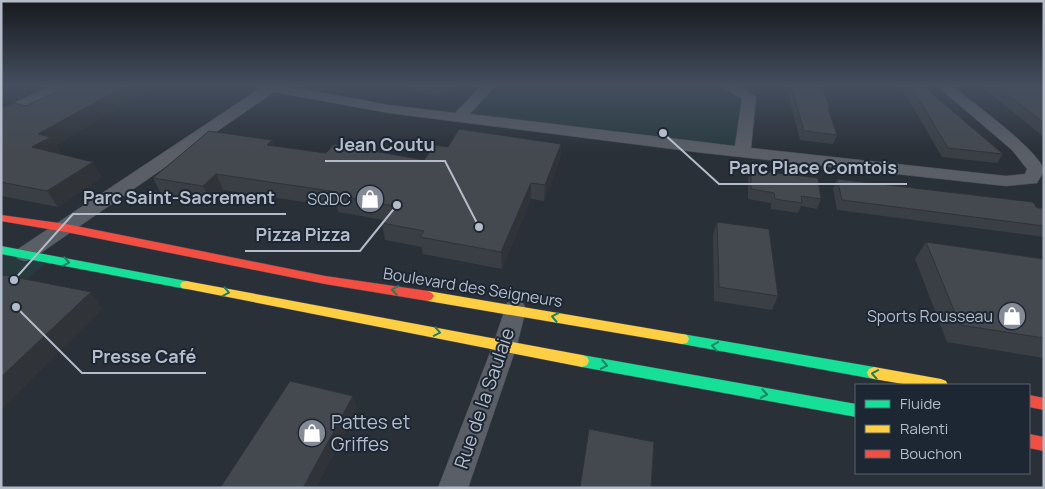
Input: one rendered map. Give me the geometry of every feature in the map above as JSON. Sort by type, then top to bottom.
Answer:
[{"type":"main road","name":"Boulevard des Seigneurs","points":[[1,218],[66,228],[325,280],[514,309],[935,384]]},
{"type":"main road","points":[[1,250],[855,411]]},
{"type":"main road","points":[[1030,401],[1044,404]]},
{"type":"main road","points":[[1030,442],[1044,444]]},
{"type":"street","points":[[1,115],[16,108]]},
{"type":"street","points":[[25,254],[66,228],[237,108]]},
{"type":"street","points":[[384,108],[742,152],[1006,181],[1031,179],[1036,169],[1018,147],[971,108]]},
{"type":"street","points":[[460,117],[468,108]]},
{"type":"street","points":[[742,152],[747,108]]},
{"type":"street","name":"Rue de la Saulaie","points":[[453,488],[505,345],[514,309]]},
{"type":"green space","points":[[468,108],[748,108],[742,152],[459,117]]},
{"type":"green space","points":[[1,249],[51,259],[1,301]]},
{"type":"building","points":[[86,108],[38,134],[51,137],[32,147],[93,162],[47,191],[1,182],[1,109]]},
{"type":"building","points":[[797,108],[830,108],[828,108],[837,135],[804,131]]},
{"type":"building","points":[[924,108],[949,108],[1003,154],[948,148]]},
{"type":"building","points":[[1024,108],[1044,108],[1044,123]]},
{"type":"building","points":[[459,129],[561,144],[545,185],[531,183],[501,252],[420,237],[424,231],[382,223],[394,206],[334,195],[337,192],[216,174],[203,186],[153,178],[209,131],[272,140],[267,145],[326,153],[334,144],[424,160],[435,145],[448,147]]},
{"type":"building","points":[[751,170],[818,178],[821,199],[801,196],[802,203],[775,199],[774,193],[751,189]]},
{"type":"building","points":[[837,179],[1033,202],[1037,208],[1044,208],[1044,226],[842,200]]},
{"type":"building","points":[[717,222],[769,229],[778,296],[719,287]]},
{"type":"building","points":[[926,242],[1044,259],[1044,338],[960,325]]},
{"type":"building","points":[[4,275],[91,292],[1,377],[1,278]]},
{"type":"building","points":[[290,381],[353,396],[303,488],[220,488]]},
{"type":"building","points":[[589,429],[654,442],[651,488],[580,488]]},
{"type":"traffic: fast","points":[[1,250],[186,285]]},
{"type":"traffic: fast","points":[[682,339],[874,373]]},
{"type":"traffic: fast","points":[[582,361],[855,411]]},
{"type":"traffic: slow","points":[[186,285],[582,361]]},
{"type":"traffic: slow","points":[[428,296],[682,339]]},
{"type":"traffic: slow","points":[[874,373],[935,384]]},
{"type":"traffic: jam","points":[[1,218],[66,228],[325,280],[428,296]]},
{"type":"traffic: jam","points":[[1030,401],[1044,404]]},
{"type":"traffic: jam","points":[[1030,441],[1044,444]]},
{"type":"place","name":"Parc Place Comtois","points":[[663,133]]},
{"type":"place","name":"SQDC","points":[[370,199]]},
{"type":"place","name":"Pizza Pizza","points":[[397,205]]},
{"type":"place","name":"Jean Coutu","points":[[479,227]]},
{"type":"place","name":"Parc Saint-Sacrement","points":[[14,280]]},
{"type":"place","name":"Presse Café","points":[[16,307]]},
{"type":"place","name":"Sports Rousseau","points":[[1012,316]]},
{"type":"place","name":"Pattes et Griffes","points":[[312,433]]}]
